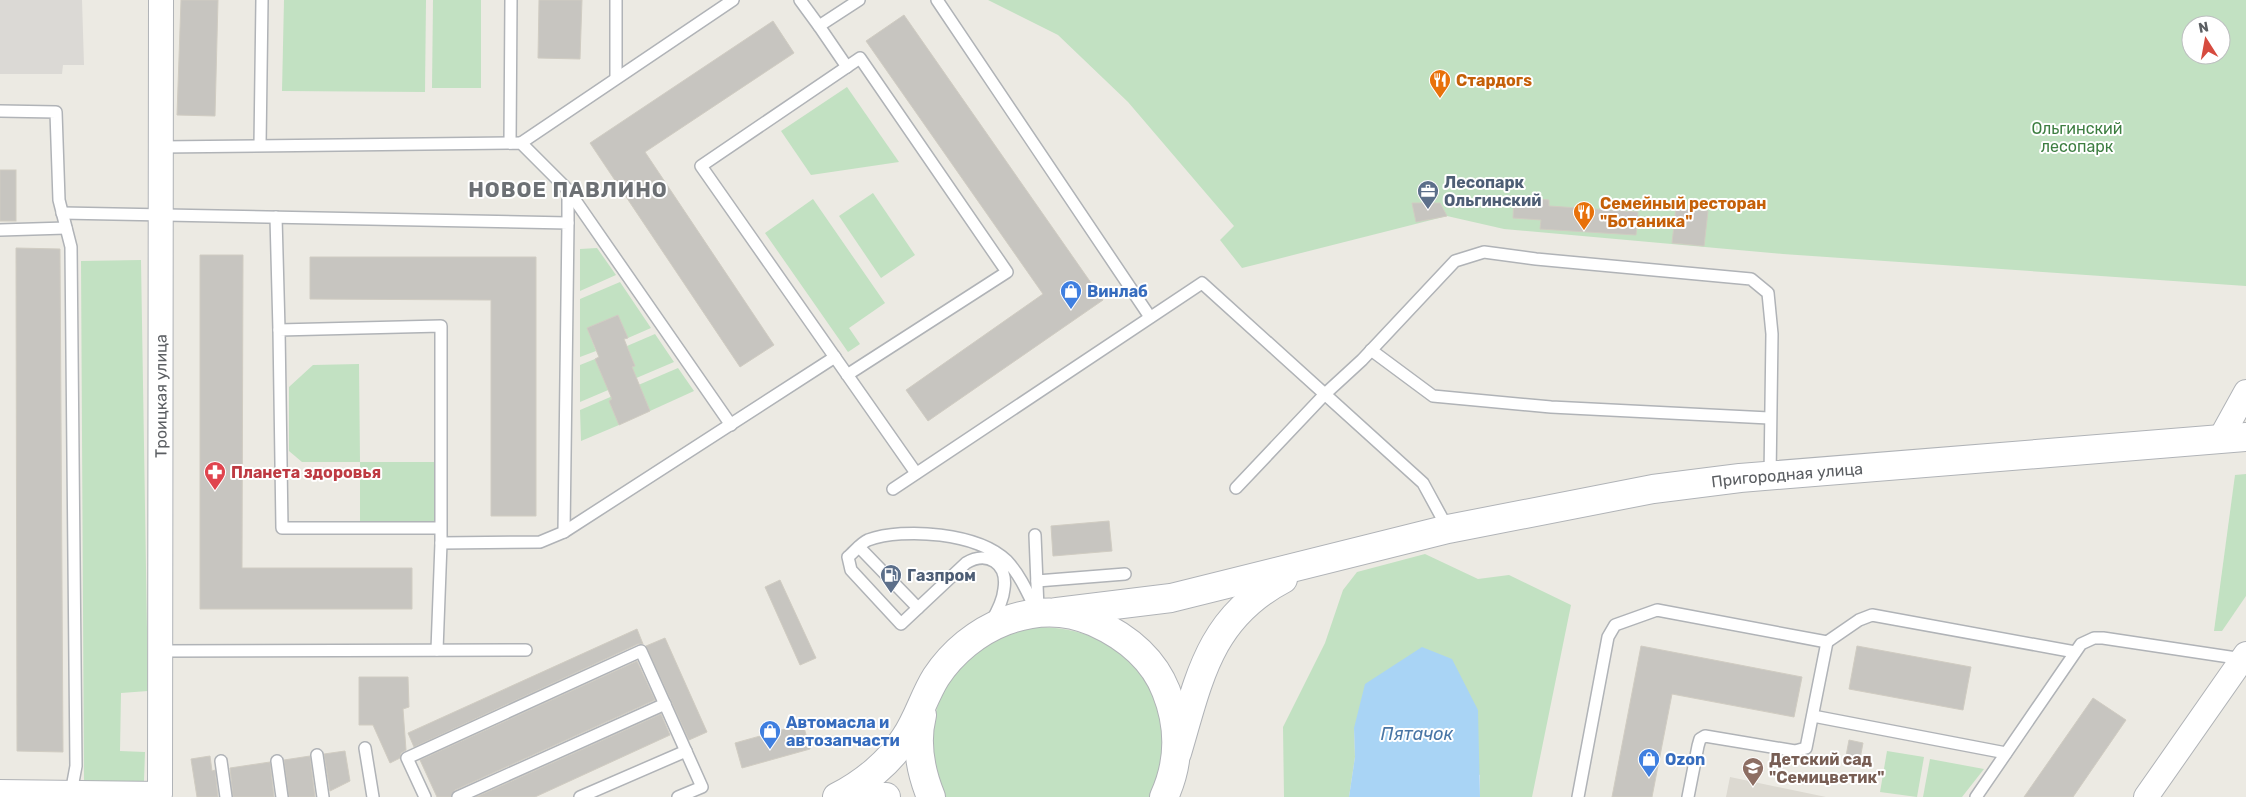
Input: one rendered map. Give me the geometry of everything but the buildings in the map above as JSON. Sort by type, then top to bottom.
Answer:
[{"type":"street","name":"Троицкая улица","points":[[160,795],[161,0]]},
{"type":"street","points":[[2233,438],[2246,392]]},
{"type":"street","name":"Пригородная улица","points":[[1334,559],[1448,529],[1653,488],[2233,438]]},
{"type":"street","points":[[837,797],[858,785],[890,756],[905,739],[935,679],[950,657],[967,641],[988,628],[1012,618],[1171,598],[1334,559]]},
{"type":"street","points":[[1164,797],[1171,782],[1176,757],[1204,665],[1220,633],[1260,591],[1289,576],[1334,559]]},
{"type":"street","points":[[1038,614],[1063,614],[1087,619],[1111,630],[1132,645],[1149,662],[1163,683],[1172,707],[1177,732],[1176,757]]},
{"type":"street","points":[[2146,797],[2245,657]]},
{"type":"street","points":[[925,701],[919,726],[918,751],[923,778],[931,797]]},
{"type":"street","points":[[0,792],[160,795]]},
{"type":"street","points":[[865,797],[886,797]]},
{"type":"lane","points":[[260,145],[262,0]]},
{"type":"lane","points":[[511,0],[516,143],[568,190],[731,424]]},
{"type":"lane","points":[[616,0],[616,78]]},
{"type":"lane","points":[[161,147],[516,143],[733,0]]},
{"type":"lane","points":[[800,0],[847,67]]},
{"type":"lane","points":[[819,26],[859,0]]},
{"type":"lane","points":[[937,0],[1150,317]]},
{"type":"lane","points":[[847,374],[1007,272],[860,58],[701,166],[916,473]]},
{"type":"lane","points":[[0,112],[56,112],[58,200],[71,246],[76,766],[71,793]]},
{"type":"lane","points":[[564,532],[568,190]]},
{"type":"lane","points":[[62,213],[568,223]]},
{"type":"lane","points":[[276,217],[282,528],[441,528]]},
{"type":"lane","points":[[0,230],[66,228]]},
{"type":"lane","points":[[1236,488],[1455,261],[1484,252],[1536,259],[1751,278],[1768,293],[1772,334],[1770,477]]},
{"type":"lane","points":[[893,489],[1202,282],[1423,483],[1448,529]]},
{"type":"lane","points":[[279,330],[441,326],[441,543],[438,650]]},
{"type":"lane","points":[[1371,350],[1433,396],[1551,407],[1770,418]]},
{"type":"lane","points":[[441,543],[540,542],[564,532],[835,357]]},
{"type":"lane","points":[[988,628],[997,611],[1005,588],[1005,577],[1002,567],[989,557],[974,559],[966,563],[901,624],[851,570],[848,557],[866,540],[893,535],[943,535],[966,539],[988,547],[1007,561],[1020,578],[1038,614]]},
{"type":"lane","points":[[1034,535],[1038,614]]},
{"type":"lane","points":[[859,548],[918,608]]},
{"type":"lane","points":[[1037,581],[1125,574]]},
{"type":"lane","points":[[1578,797],[1608,637],[1615,625],[1657,610],[1827,642]]},
{"type":"lane","points":[[1688,797],[1698,746],[1700,739],[1705,736],[1801,751],[1806,748],[1827,642],[1859,620],[1872,615],[2075,652]]},
{"type":"lane","points":[[1976,797],[2075,652],[2087,640],[2103,638],[2245,657]]},
{"type":"lane","points":[[160,651],[526,650]]},
{"type":"lane","points":[[425,797],[407,758],[641,651],[702,786],[678,797]]},
{"type":"lane","points":[[458,797],[665,704]]},
{"type":"lane","points":[[1813,716],[2006,753]]},
{"type":"lane","points":[[365,748],[373,797]]},
{"type":"lane","points":[[580,797],[686,751]]},
{"type":"lane","points":[[317,755],[323,797]]},
{"type":"lane","points":[[277,761],[282,797]]},
{"type":"lane","points":[[222,762],[226,797]]},
{"type":"lane","points":[[418,781],[419,797]]},
{"type":"shaded area","points":[[0,0],[82,0],[84,65],[63,65],[62,74],[0,74]]},
{"type":"shaded area","name":"Детский сад \"Семицветик\"","points":[[1730,777],[1826,797],[1726,797]]},
{"type":"green space","points":[[284,0],[426,0],[425,92],[282,91]]},
{"type":"green space","points":[[433,0],[481,0],[481,88],[432,88]]},
{"type":"green space","name":"Ольгинский лесопарк","points":[[988,0],[2246,0],[2246,286],[1783,254],[1504,229],[1447,216],[1242,268],[1220,240],[1234,226],[1128,102],[1058,35]]},
{"type":"green space","points":[[847,87],[899,162],[811,175],[781,131]]},
{"type":"green space","points":[[873,193],[915,255],[881,278],[839,216]]},
{"type":"green space","points":[[813,199],[885,303],[849,328],[860,344],[848,352],[765,233]]},
{"type":"green space","points":[[597,248],[616,275],[580,291],[580,249]]},
{"type":"green space","points":[[141,260],[148,691],[121,693],[120,751],[145,752],[144,781],[84,782],[81,261]]},
{"type":"green space","points":[[620,282],[651,328],[628,338],[618,315],[587,328],[596,351],[580,357],[580,299]]},
{"type":"green space","points":[[655,334],[674,362],[580,402],[580,365],[595,359],[604,379],[635,366],[627,346]]},
{"type":"green space","points":[[359,364],[360,462],[302,462],[289,451],[289,387],[313,365]]},
{"type":"green space","points":[[678,368],[694,391],[650,411],[640,388],[609,401],[619,425],[581,441],[580,410]]},
{"type":"green space","points":[[360,462],[437,462],[437,523],[360,523]]},
{"type":"green space","points":[[2246,474],[2246,596],[2222,631],[2214,631],[2235,475]]},
{"type":"green space","points":[[1425,554],[1478,579],[1509,575],[1571,605],[1532,797],[1480,797],[1480,775],[1354,728],[1355,757],[1349,797],[1284,797],[1283,727],[1325,643],[1343,590],[1357,572]]},
{"type":"green space","points":[[1039,627],[1073,631],[1103,641],[1127,658],[1145,679],[1157,704],[1162,733],[1160,764],[1150,797],[945,797],[936,766],[933,737],[936,710],[946,686],[961,665],[982,648],[1008,635]]},
{"type":"green space","points":[[1887,751],[1924,757],[1917,797],[1880,792]]},
{"type":"green space","points":[[1930,759],[1984,769],[1962,797],[1923,797]]},
{"type":"water","name":"Пятачок","points":[[1422,647],[1452,659],[1478,710],[1480,797],[1349,797],[1355,757],[1354,728],[1365,684]]},
{"type":"place","name":"Стардогs","points":[[1440,99]]},
{"type":"place","name":"Лесопарк Ольгинский","points":[[1428,210]]},
{"type":"place","name":"Семейный ресторан \"Ботаника\"","points":[[1584,231]]},
{"type":"place","name":"Винлаб","points":[[1071,310]]},
{"type":"place","name":"Планета здоровья","points":[[215,491]]},
{"type":"place","name":"Газпром","points":[[891,594]]},
{"type":"place","name":"Автомасла и автозапчасти","points":[[770,750]]},
{"type":"place","name":"Ozon","points":[[1649,778]]},
{"type":"place","name":"Детский сад \"Семицветик\"","points":[[1753,787]]},
{"type":"district","name":"НОВОЕ ПАВЛИНО","points":[[568,190]]}]
